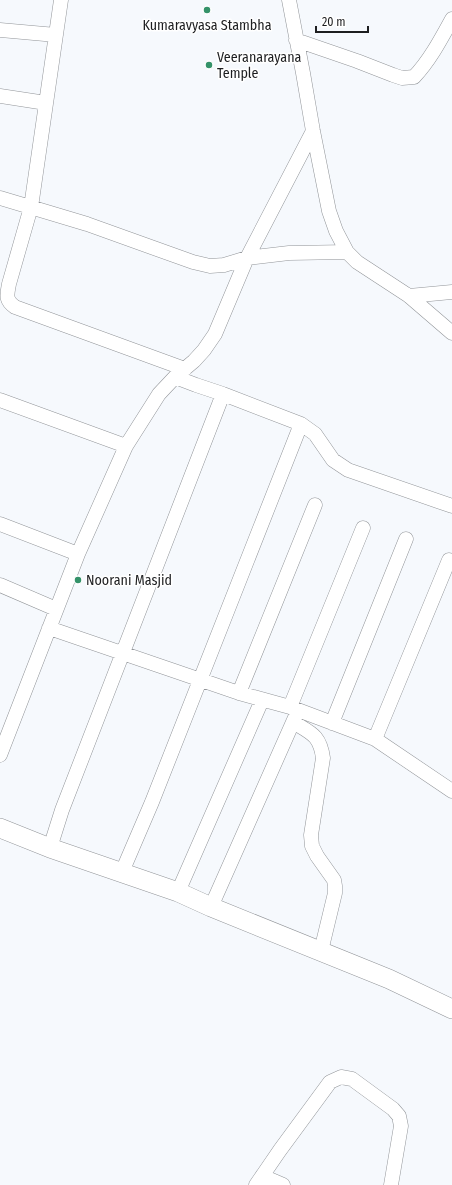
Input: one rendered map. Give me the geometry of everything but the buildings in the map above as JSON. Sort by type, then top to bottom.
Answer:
[{"type":"street","points":[[61,0],[31,207],[4,283],[10,303],[15,307],[180,373],[196,385],[301,424],[315,434],[333,460],[348,470],[452,506]]},
{"type":"street","points":[[289,0],[329,211],[336,231],[347,252],[357,262],[409,296],[452,333]]},
{"type":"street","points":[[296,40],[402,78],[414,77],[422,68],[452,19]]},
{"type":"street","points":[[0,30],[56,35]]},
{"type":"street","points":[[0,96],[46,102]]},
{"type":"street","points":[[0,755],[78,554],[126,446],[159,394],[194,361],[215,334],[247,258],[313,131]]},
{"type":"street","points":[[0,198],[87,224],[193,262],[210,266],[224,265],[247,258],[289,253],[347,252]]},
{"type":"street","points":[[409,296],[452,292]]},
{"type":"street","points":[[50,848],[62,810],[223,394]]},
{"type":"street","points":[[0,400],[126,446]]},
{"type":"street","points":[[122,872],[152,802],[301,424]]},
{"type":"street","points":[[239,693],[316,505]]},
{"type":"street","points":[[0,524],[78,554]]},
{"type":"street","points":[[212,907],[294,713],[363,528]]},
{"type":"street","points":[[332,723],[406,539]]},
{"type":"street","points":[[375,739],[449,560]]},
{"type":"street","points":[[0,585],[56,609]]},
{"type":"street","points":[[49,628],[262,700],[294,713],[332,723],[375,739],[452,791]]},
{"type":"street","points":[[178,892],[262,700]]},
{"type":"street","points":[[294,713],[319,741],[322,749],[323,758],[311,835],[312,846],[317,856],[334,880],[335,893],[321,951]]},
{"type":"street","points":[[0,828],[50,848],[178,892],[389,979],[452,1009]]},
{"type":"street","points":[[283,1185],[259,1180],[330,1082],[341,1077],[352,1079],[394,1109],[399,1116],[401,1126],[391,1185]]},
{"type":"place","name":"Kumaravyasa Stambha","points":[[207,10]]},
{"type":"place","name":"Veeranarayana Temple","points":[[209,65]]},
{"type":"place","name":"Noorani Masjid","points":[[78,580]]}]
